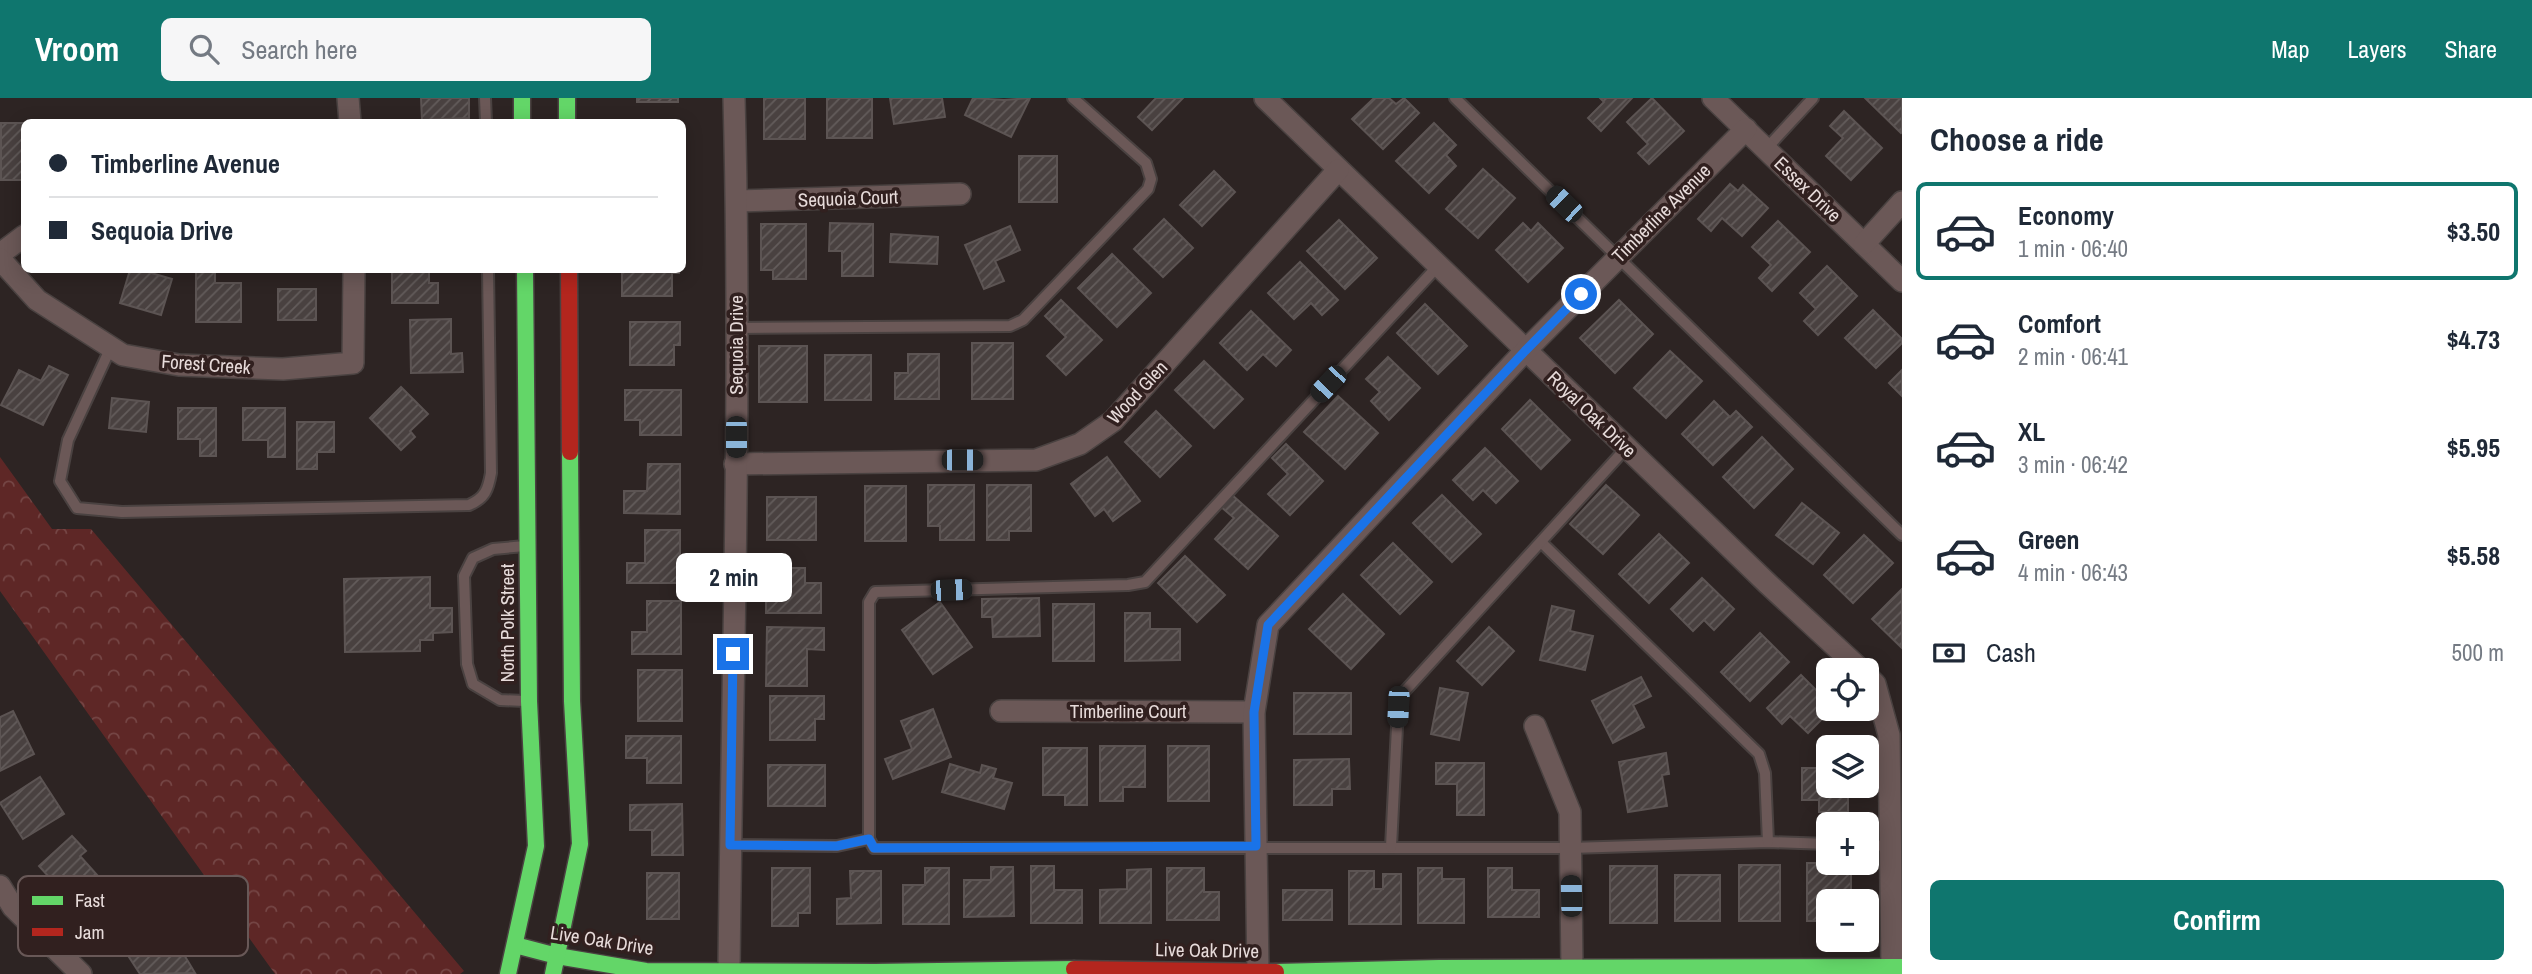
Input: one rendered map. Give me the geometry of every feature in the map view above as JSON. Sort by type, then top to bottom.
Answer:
[{"type":"main road","points":[[522,98],[522,119]]},
{"type":"main road","points":[[566,98],[567,119]]},
{"type":"main road","name":"North Polk Street","points":[[508,974],[536,846],[529,701],[525,273]]},
{"type":"main road","points":[[553,974],[580,844],[561,701],[569,273]]},
{"type":"main road","points":[[529,701],[561,701]]},
{"type":"main road","name":"Live Oak Drive","points":[[515,945],[557,956],[646,971],[1091,969],[1258,972],[1897,967]]},
{"type":"street","points":[[348,98],[349,119]]},
{"type":"street","name":"Sequoia Drive","points":[[729,971],[737,201],[734,98]]},
{"type":"street","name":"Royal Oak Drive","points":[[1265,98],[1525,351],[1848,658]]},
{"type":"street","name":"Essex Drive","points":[[1713,98],[1902,281]]},
{"type":"street","name":"Timberline Avenue","points":[[1258,972],[1254,712],[1268,625],[1525,351],[1746,129]]},
{"type":"street","name":"Wood Glen","points":[[735,464],[1037,460],[1080,444],[1113,421],[1338,170]]},
{"type":"street","name":"Sequoia Court","points":[[737,201],[960,194]]},
{"type":"street","points":[[1864,244],[1902,202]]},
{"type":"street","points":[[0,257],[21,239]]},
{"type":"street","name":"Forest Creek","points":[[0,257],[37,300],[123,355],[179,365],[283,369],[353,363],[354,273]]},
{"type":"street","points":[[1879,699],[1889,735],[1897,967]]},
{"type":"street","name":"Timberline Court","points":[[1001,711],[1254,712]]},
{"type":"street","points":[[1535,726],[1570,812],[1572,968]]},
{"type":"street","points":[[0,886],[18,912]]},
{"type":"street","points":[[63,956],[81,974]]},
{"type":"lane","points":[[485,98],[486,119]]},
{"type":"lane","points":[[736,328],[1010,326],[1023,320],[1148,189],[1151,179],[1146,163],[1073,98]]},
{"type":"lane","points":[[1455,98],[1902,535]]},
{"type":"lane","points":[[1766,149],[1813,98]]},
{"type":"lane","points":[[1438,266],[1145,582],[1128,585],[875,592],[869,602],[869,839],[874,848],[1570,848],[1768,842],[1816,844]]},
{"type":"lane","points":[[111,347],[68,440],[60,481],[77,508],[122,512],[469,505],[481,500],[488,489],[491,473],[488,273]]},
{"type":"lane","points":[[1391,847],[1398,707],[1404,692],[1627,447]]},
{"type":"lane","points":[[1542,543],[1759,754],[1765,773],[1768,842]]},
{"type":"lane","points":[[528,546],[493,549],[473,558],[464,576],[467,664],[473,684],[500,699],[529,701]]},
{"type":"lane","points":[[730,845],[837,846],[869,839]]},
{"type":"lane","points":[[1879,846],[1891,846]]},
{"type":"green space","points":[[0,457],[52,529],[91,529],[464,971],[460,974],[275,974],[248,936],[248,876],[205,876],[0,591]]},
{"type":"building","points":[[421,98],[469,98],[469,118],[422,119]]},
{"type":"building","points":[[637,98],[678,98],[678,102],[637,102]]},
{"type":"building","points":[[764,98],[805,98],[805,139],[764,139]]},
{"type":"building","points":[[827,98],[872,98],[872,138],[827,138]]},
{"type":"building","points":[[890,98],[942,98],[945,117],[894,124]]},
{"type":"building","points":[[973,98],[1030,98],[1011,137],[965,115]]},
{"type":"building","points":[[1156,98],[1183,98],[1152,130],[1138,117]]},
{"type":"building","points":[[1374,98],[1389,98],[1396,104],[1404,98],[1419,113],[1383,149],[1352,119]]},
{"type":"building","points":[[1600,98],[1632,98],[1601,131],[1588,118],[1604,102]]},
{"type":"building","points":[[1652,98],[1684,131],[1649,164],[1638,153],[1648,144],[1627,122]]},
{"type":"building","points":[[1865,98],[1902,98],[1902,132],[1901,133]]},
{"type":"building","points":[[1844,111],[1882,148],[1851,180],[1826,156],[1843,138],[1830,126]]},
{"type":"building","points":[[1,123],[21,123],[21,180],[1,180]]},
{"type":"building","points":[[1434,123],[1456,145],[1446,155],[1456,166],[1429,193],[1396,161]]},
{"type":"building","points":[[1019,156],[1057,156],[1057,202],[1019,202]]},
{"type":"building","points":[[1483,169],[1515,198],[1478,238],[1446,209]]},
{"type":"building","points":[[1214,171],[1235,192],[1202,226],[1180,205]]},
{"type":"building","points":[[1730,184],[1738,191],[1743,185],[1768,208],[1742,236],[1722,218],[1711,231],[1698,219]]},
{"type":"building","points":[[1164,219],[1193,248],[1163,277],[1134,249]]},
{"type":"building","points":[[1339,220],[1377,258],[1345,289],[1307,251]]},
{"type":"building","points":[[1778,221],[1810,252],[1772,291],[1759,278],[1771,265],[1752,247]]},
{"type":"building","points":[[830,223],[873,224],[873,276],[842,276],[842,251],[829,251]]},
{"type":"building","points":[[1523,223],[1531,231],[1538,223],[1563,248],[1528,282],[1496,250]]},
{"type":"building","points":[[761,224],[806,224],[806,279],[773,279],[773,270],[761,270]]},
{"type":"building","points":[[1010,226],[1020,250],[995,261],[1004,281],[984,289],[965,245]]},
{"type":"building","points":[[891,234],[938,237],[937,264],[890,262]]},
{"type":"building","points":[[1112,254],[1151,293],[1117,327],[1078,288]]},
{"type":"building","points":[[1300,262],[1338,300],[1322,315],[1311,303],[1294,319],[1268,293]]},
{"type":"building","points":[[1827,266],[1857,296],[1818,335],[1804,321],[1816,309],[1800,293]]},
{"type":"building","points":[[129,273],[151,273],[172,279],[161,315],[120,303]]},
{"type":"building","points":[[196,273],[215,273],[215,283],[241,283],[241,322],[196,322]]},
{"type":"building","points":[[392,273],[429,273],[429,283],[438,283],[438,303],[392,303]]},
{"type":"building","points":[[622,273],[672,273],[672,296],[622,296]]},
{"type":"building","points":[[278,289],[316,289],[316,320],[278,320]]},
{"type":"building","points":[[1061,300],[1102,340],[1066,375],[1047,356],[1066,337],[1045,316]]},
{"type":"building","points":[[1619,300],[1653,334],[1615,373],[1580,338]]},
{"type":"building","points":[[1425,304],[1467,346],[1438,374],[1397,333]]},
{"type":"building","points":[[1873,310],[1902,339],[1902,343],[1876,368],[1845,338]]},
{"type":"building","points":[[1251,311],[1291,350],[1276,366],[1263,354],[1247,370],[1220,343]]},
{"type":"building","points":[[451,319],[451,354],[462,353],[463,372],[411,373],[410,320]]},
{"type":"building","points":[[630,322],[680,322],[680,345],[674,345],[674,365],[630,365]]},
{"type":"building","points":[[972,343],[1013,343],[1013,399],[972,399]]},
{"type":"building","points":[[759,346],[807,346],[807,402],[759,402]]},
{"type":"building","points":[[1670,351],[1702,381],[1666,418],[1634,388]]},
{"type":"building","points":[[908,354],[939,354],[939,399],[895,399],[895,373],[908,373]]},
{"type":"building","points":[[825,355],[871,355],[871,400],[825,400]]},
{"type":"building","points":[[1388,357],[1420,388],[1389,420],[1371,401],[1380,392],[1366,379]]},
{"type":"building","points":[[1204,361],[1243,399],[1214,428],[1175,390]]},
{"type":"building","points":[[49,366],[68,375],[43,425],[1,405],[19,370],[41,381]]},
{"type":"building","points":[[1902,370],[1902,396],[1889,383]]},
{"type":"building","points":[[401,387],[428,414],[410,431],[415,437],[401,450],[370,418]]},
{"type":"building","points":[[625,390],[681,390],[681,435],[640,435],[640,420],[625,420]]},
{"type":"building","points":[[1338,396],[1378,433],[1345,469],[1304,432]]},
{"type":"building","points":[[112,398],[149,402],[146,432],[109,428]]},
{"type":"building","points":[[1530,400],[1570,440],[1541,469],[1502,429]]},
{"type":"building","points":[[1714,401],[1730,417],[1736,411],[1752,427],[1713,465],[1682,434]]},
{"type":"building","points":[[178,408],[216,408],[216,456],[200,456],[200,439],[178,439]]},
{"type":"building","points":[[243,408],[285,408],[285,457],[268,457],[268,440],[243,440]]},
{"type":"building","points":[[1156,411],[1191,446],[1160,477],[1125,442]]},
{"type":"building","points":[[297,422],[334,422],[334,452],[317,452],[317,469],[297,469]]},
{"type":"building","points":[[1762,437],[1793,469],[1754,508],[1723,477]]},
{"type":"building","points":[[1286,444],[1323,481],[1290,515],[1268,494],[1288,474],[1272,458]]},
{"type":"building","points":[[1485,448],[1518,481],[1496,503],[1483,490],[1473,500],[1453,480]]},
{"type":"building","points":[[1107,457],[1140,501],[1113,521],[1104,509],[1095,516],[1071,484]]},
{"type":"building","points":[[648,464],[680,464],[680,514],[624,513],[624,491],[647,491]]},
{"type":"building","points":[[928,485],[974,485],[974,540],[940,540],[940,526],[928,526]]},
{"type":"building","points":[[987,485],[1031,485],[1031,531],[1009,531],[1009,540],[987,540]]},
{"type":"building","points":[[1606,485],[1639,515],[1603,554],[1570,524]]},
{"type":"building","points":[[865,486],[906,486],[906,541],[865,541]]},
{"type":"building","points":[[1231,494],[1278,536],[1248,569],[1215,539],[1234,518],[1220,506]]},
{"type":"building","points":[[1442,495],[1481,534],[1452,562],[1413,523]]},
{"type":"building","points":[[767,497],[816,497],[816,540],[767,540]]},
{"type":"building","points":[[1802,503],[1839,533],[1813,564],[1776,535]]},
{"type":"building","points":[[645,530],[680,530],[680,583],[627,583],[627,563],[645,563]]},
{"type":"building","points":[[1659,534],[1689,563],[1649,603],[1619,574]]},
{"type":"building","points":[[1864,535],[1893,563],[1853,603],[1824,575]]},
{"type":"building","points":[[1393,543],[1432,582],[1400,614],[1361,575]]},
{"type":"building","points":[[1185,556],[1225,595],[1197,622],[1158,583]]},
{"type":"building","points":[[766,568],[805,568],[805,583],[821,583],[821,613],[766,613]]},
{"type":"building","points":[[430,577],[430,608],[452,608],[452,632],[433,633],[433,640],[420,640],[420,651],[345,652],[344,579]]},
{"type":"building","points":[[1702,578],[1734,609],[1714,630],[1704,620],[1693,631],[1671,609]]},
{"type":"building","points":[[1902,589],[1902,648],[1872,619]]},
{"type":"building","points":[[1343,594],[1384,634],[1351,669],[1309,629]]},
{"type":"building","points":[[1039,598],[1040,636],[993,637],[992,617],[982,617],[982,599]]},
{"type":"building","points":[[647,601],[681,601],[681,654],[632,654],[632,632],[647,632]]},
{"type":"building","points":[[940,602],[972,647],[933,674],[902,630]]},
{"type":"building","points":[[1053,604],[1094,604],[1094,661],[1053,661]]},
{"type":"building","points":[[1552,606],[1574,611],[1570,631],[1593,636],[1585,670],[1540,660]]},
{"type":"building","points":[[1125,613],[1150,613],[1150,629],[1180,629],[1180,660],[1125,661]]},
{"type":"building","points":[[767,627],[824,628],[824,650],[807,649],[807,686],[766,686]]},
{"type":"building","points":[[1489,627],[1514,651],[1482,685],[1457,661]]},
{"type":"building","points":[[1760,633],[1789,662],[1750,701],[1721,672]]},
{"type":"building","points":[[638,670],[682,670],[682,721],[638,721]]},
{"type":"building","points":[[1801,675],[1816,690],[1816,721],[1820,721],[1808,733],[1790,716],[1782,724],[1767,708]]},
{"type":"building","points":[[1641,677],[1651,696],[1633,705],[1644,727],[1613,743],[1592,701]]},
{"type":"building","points":[[1440,688],[1468,693],[1459,740],[1431,734]]},
{"type":"building","points":[[1294,693],[1351,693],[1351,734],[1294,734]]},
{"type":"building","points":[[770,696],[824,696],[824,719],[815,719],[815,740],[770,740]]},
{"type":"building","points":[[933,709],[951,757],[893,779],[885,759],[912,749],[901,721]]},
{"type":"building","points":[[13,711],[34,754],[0,771],[0,717]]},
{"type":"building","points":[[626,736],[681,736],[681,783],[647,783],[647,758],[626,758]]},
{"type":"building","points":[[1100,746],[1145,746],[1145,787],[1123,787],[1123,801],[1100,801]]},
{"type":"building","points":[[1168,746],[1209,746],[1209,801],[1168,801]]},
{"type":"building","points":[[1043,748],[1087,748],[1087,805],[1065,805],[1065,795],[1043,795]]},
{"type":"building","points":[[1666,753],[1669,774],[1662,775],[1667,806],[1628,812],[1619,762]]},
{"type":"building","points":[[1349,759],[1350,789],[1332,789],[1332,805],[1294,805],[1294,760]]},
{"type":"building","points":[[1436,763],[1484,763],[1484,815],[1457,815],[1457,784],[1436,784]]},
{"type":"building","points":[[950,764],[980,773],[982,765],[996,769],[993,778],[1012,783],[1004,809],[942,792]]},
{"type":"building","points":[[768,765],[825,765],[825,806],[768,806]]},
{"type":"building","points":[[1802,768],[1816,768],[1816,798],[1848,798],[1848,812],[1819,812],[1819,800],[1802,800]]},
{"type":"building","points":[[40,777],[64,814],[23,839],[0,803]]},
{"type":"building","points":[[682,804],[683,855],[652,855],[652,830],[630,830],[630,805]]},
{"type":"building","points":[[72,836],[86,851],[80,856],[97,875],[48,876],[39,866]]},
{"type":"building","points":[[1807,863],[1816,863],[1816,875],[1851,875],[1851,889],[1816,889],[1816,921],[1807,921]]},
{"type":"building","points":[[1739,865],[1780,865],[1780,921],[1739,921]]},
{"type":"building","points":[[1031,866],[1054,866],[1054,890],[1082,890],[1082,923],[1031,923]]},
{"type":"building","points":[[1610,866],[1657,866],[1657,923],[1610,923]]},
{"type":"building","points":[[991,867],[1013,867],[1014,916],[964,917],[964,880],[991,880]]},
{"type":"building","points":[[772,868],[810,868],[810,913],[798,913],[798,926],[772,926]]},
{"type":"building","points":[[925,868],[949,868],[949,924],[903,924],[903,885],[925,885]]},
{"type":"building","points":[[1167,868],[1204,868],[1204,892],[1219,892],[1219,920],[1167,920]]},
{"type":"building","points":[[1418,868],[1442,868],[1442,879],[1464,879],[1464,923],[1418,923]]},
{"type":"building","points":[[1488,868],[1512,868],[1512,890],[1539,890],[1539,917],[1488,917]]},
{"type":"building","points":[[1151,869],[1151,923],[1100,923],[1100,890],[1127,889],[1127,870]]},
{"type":"building","points":[[850,871],[881,871],[881,923],[837,924],[837,899],[851,898]]},
{"type":"building","points":[[1349,871],[1374,871],[1374,889],[1383,889],[1383,874],[1401,874],[1401,924],[1349,924]]},
{"type":"building","points":[[647,873],[679,873],[679,919],[647,919]]},
{"type":"building","points":[[1675,875],[1720,875],[1720,921],[1675,921]]},
{"type":"building","points":[[1283,890],[1332,890],[1332,920],[1283,920]]},
{"type":"building","points":[[185,956],[195,973],[140,974],[129,957]]},
{"type":"traffic: fast","points":[[522,98],[522,119]]},
{"type":"traffic: fast","points":[[567,98],[567,119]]},
{"type":"traffic: fast","points":[[508,974],[536,846],[529,701],[525,273]]},
{"type":"traffic: fast","points":[[553,974],[580,844],[572,701],[570,452]]},
{"type":"traffic: fast","points":[[515,945],[557,956],[646,971],[1074,969]]},
{"type":"traffic: fast","points":[[1276,972],[1439,968],[1902,967]]},
{"type":"traffic: jam","points":[[569,273],[570,452]]},
{"type":"traffic: jam","points":[[1074,969],[1276,972]]},
{"type":"route","points":[[733,654],[730,845],[837,846],[869,839],[874,848],[1256,846],[1254,712],[1268,625],[1581,294]]}]
